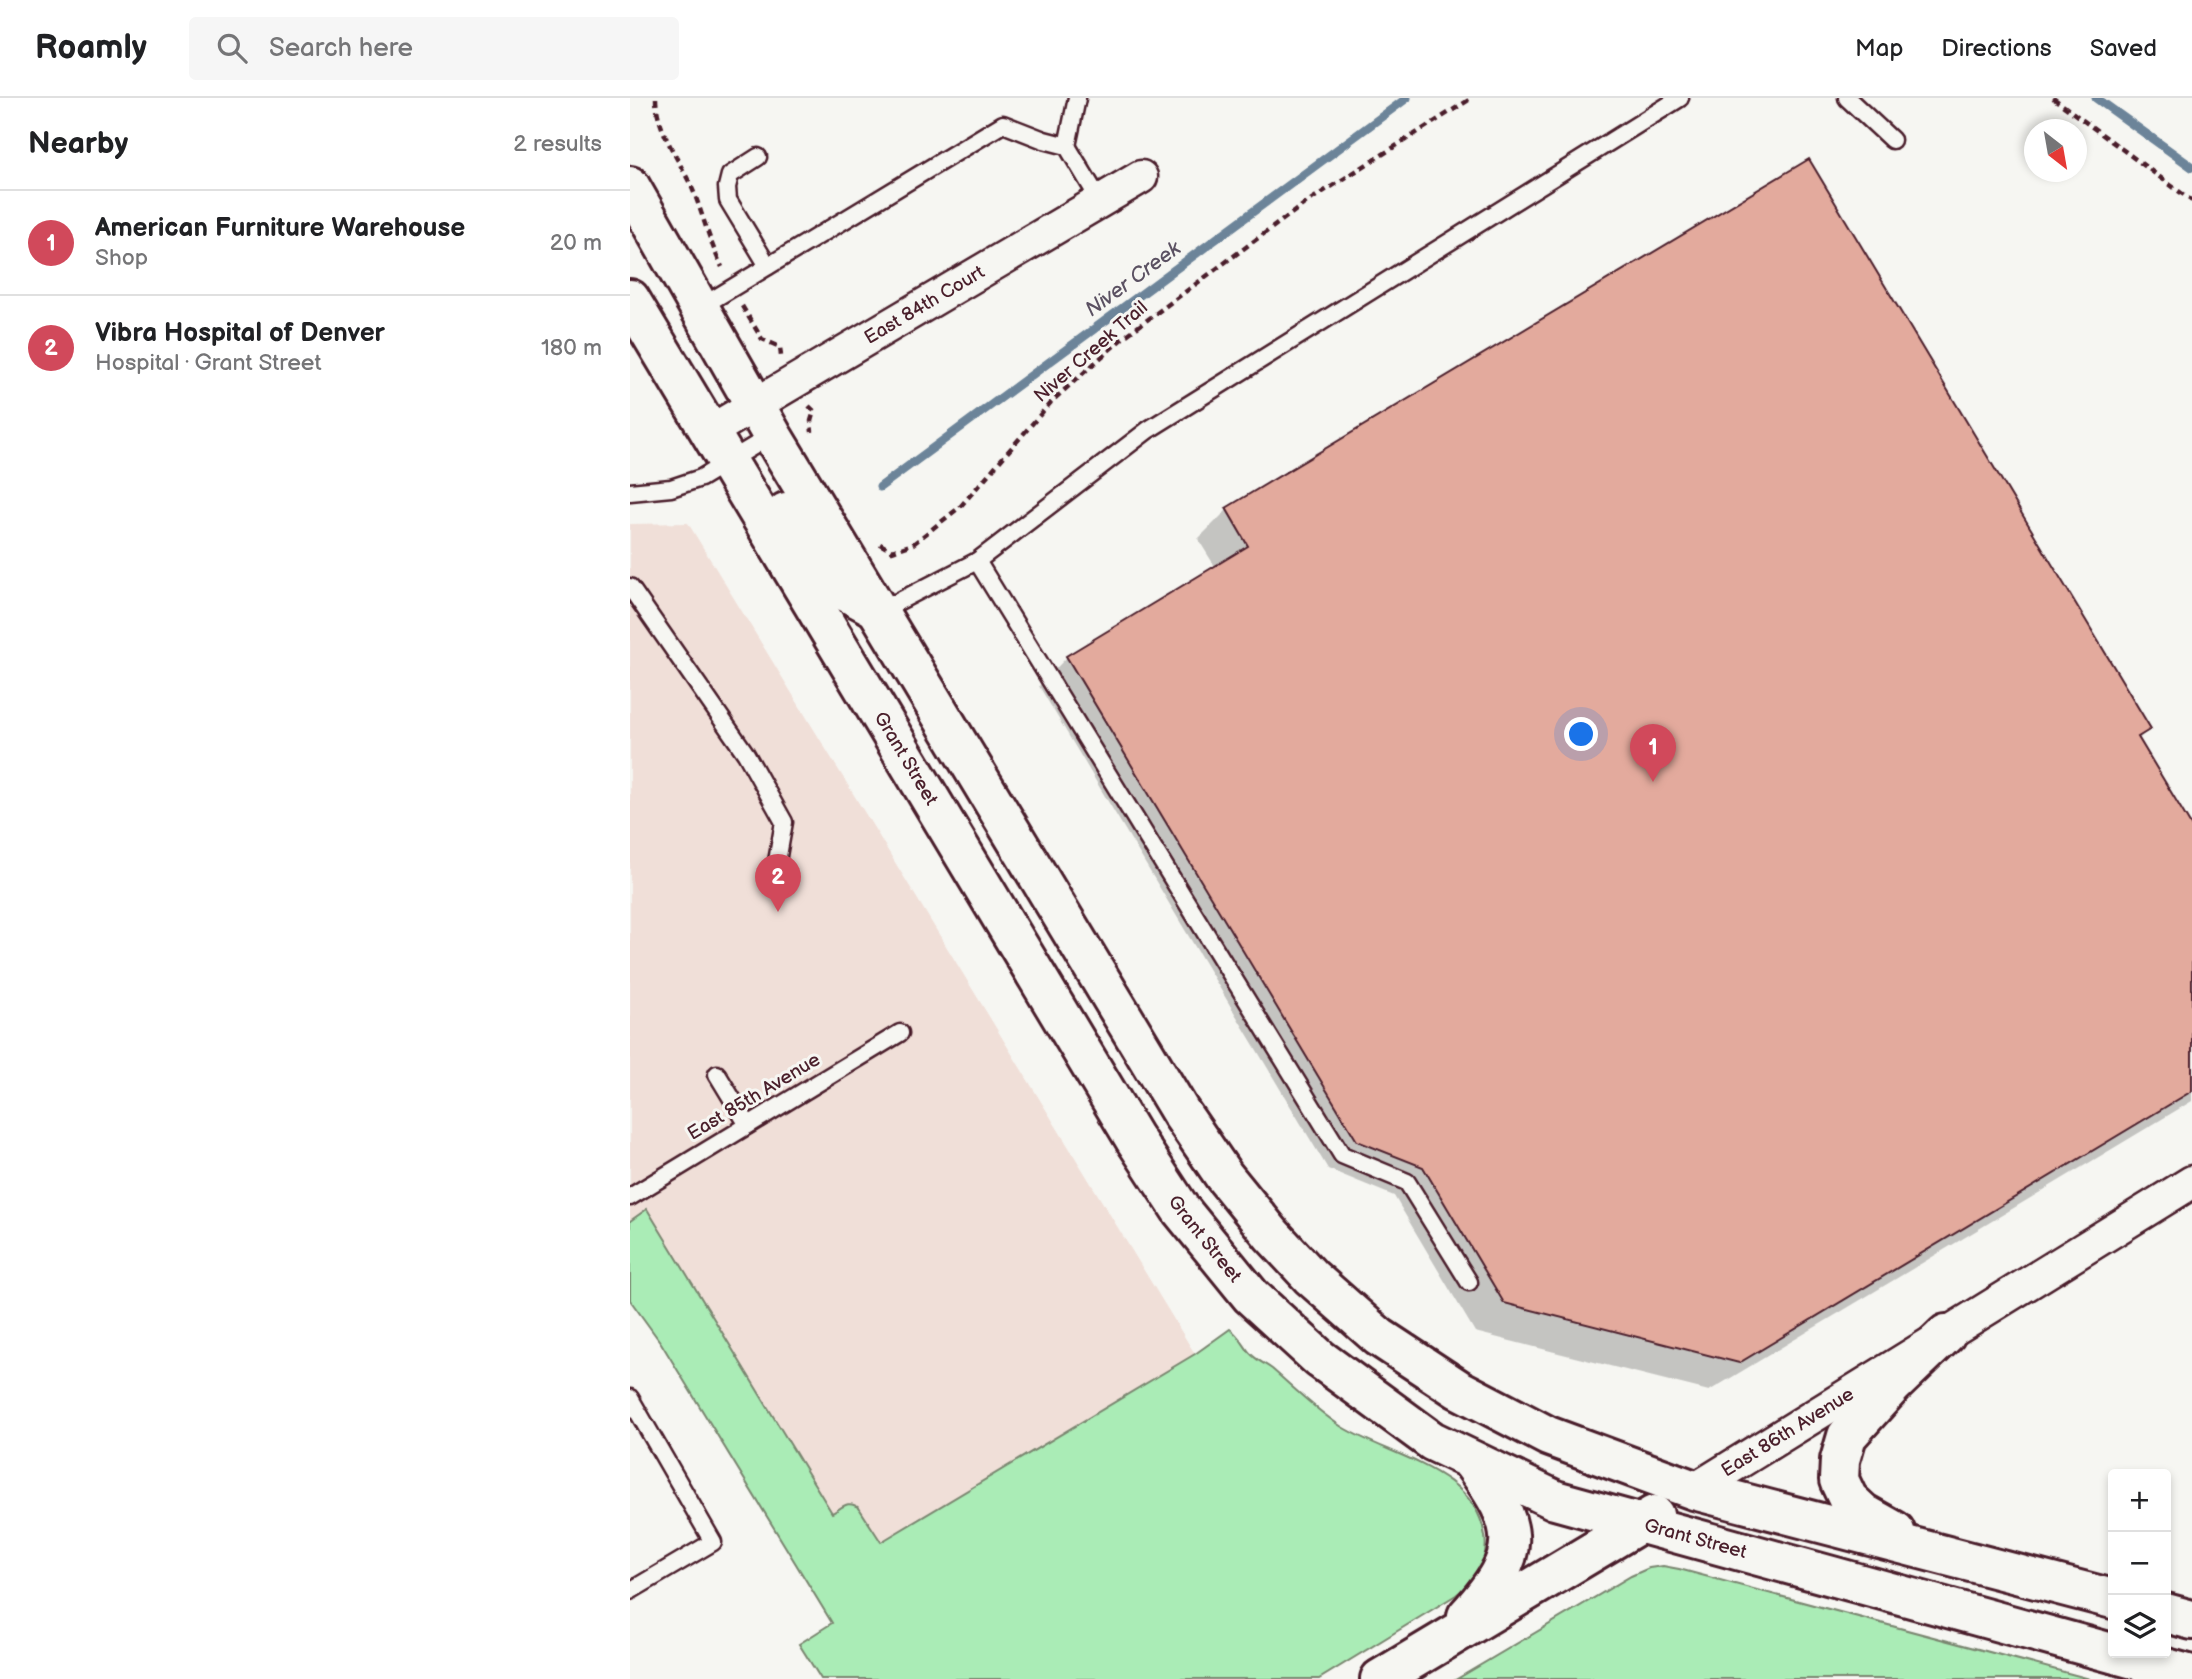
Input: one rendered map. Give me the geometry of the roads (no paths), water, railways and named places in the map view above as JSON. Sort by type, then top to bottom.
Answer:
[{"type":"street","name":"East 84th Court","points":[[718,448],[1141,177]]},
{"type":"street","points":[[630,186],[764,420],[1181,1113],[1224,1177],[1272,1236],[1311,1276],[1379,1337],[1458,1389],[1548,1436],[1694,1490],[2108,1598]]},
{"type":"street","name":"Grant Street","points":[[630,299],[1127,1127],[1181,1210],[1251,1296],[1320,1359],[1432,1441],[1555,1500],[2192,1675]]},
{"type":"street","points":[[718,448],[769,485],[831,583],[880,611]]},
{"type":"street","name":"East 86th Avenue","points":[[1380,1679],[1640,1524],[2192,1182]]},
{"type":"street","points":[[1934,1552],[1863,1513],[1848,1499],[1839,1480],[1840,1460],[1847,1436],[1893,1385],[1946,1334]]},
{"type":"street","points":[[1447,1639],[1491,1589],[1502,1572],[1510,1538],[1506,1516],[1495,1494],[1471,1460]]},
{"type":"street","points":[[2171,1614],[2192,1620]]},
{"type":"lane","points":[[880,611],[976,561],[1148,430],[1680,98]]},
{"type":"lane","points":[[1847,98],[1892,140]]},
{"type":"lane","points":[[1075,99],[1068,146],[1100,201]]},
{"type":"lane","points":[[699,309],[1003,124],[1068,146]]},
{"type":"lane","points":[[758,157],[730,175],[728,200],[768,266]]},
{"type":"lane","points":[[630,492],[671,488],[701,478],[718,448]]},
{"type":"lane","points":[[976,561],[1342,1155],[1408,1182],[1469,1282]]},
{"type":"lane","points":[[630,587],[746,754],[785,822],[776,867]]},
{"type":"lane","name":"East 85th Avenue","points":[[630,1197],[900,1033]]},
{"type":"lane","points":[[717,1074],[748,1125]]},
{"type":"lane","points":[[630,1398],[713,1542],[630,1591]]},
{"type":"waterway","name":"Niver Creek","points":[[880,487],[1407,98]]},
{"type":"waterway","name":"Niver Creek","points":[[2096,98],[2192,167]]},
{"type":"place","name":"American Furniture Warehouse","points":[[1653,782]]},
{"type":"place","name":"Vibra Hospital of Denver","points":[[778,912]]}]
